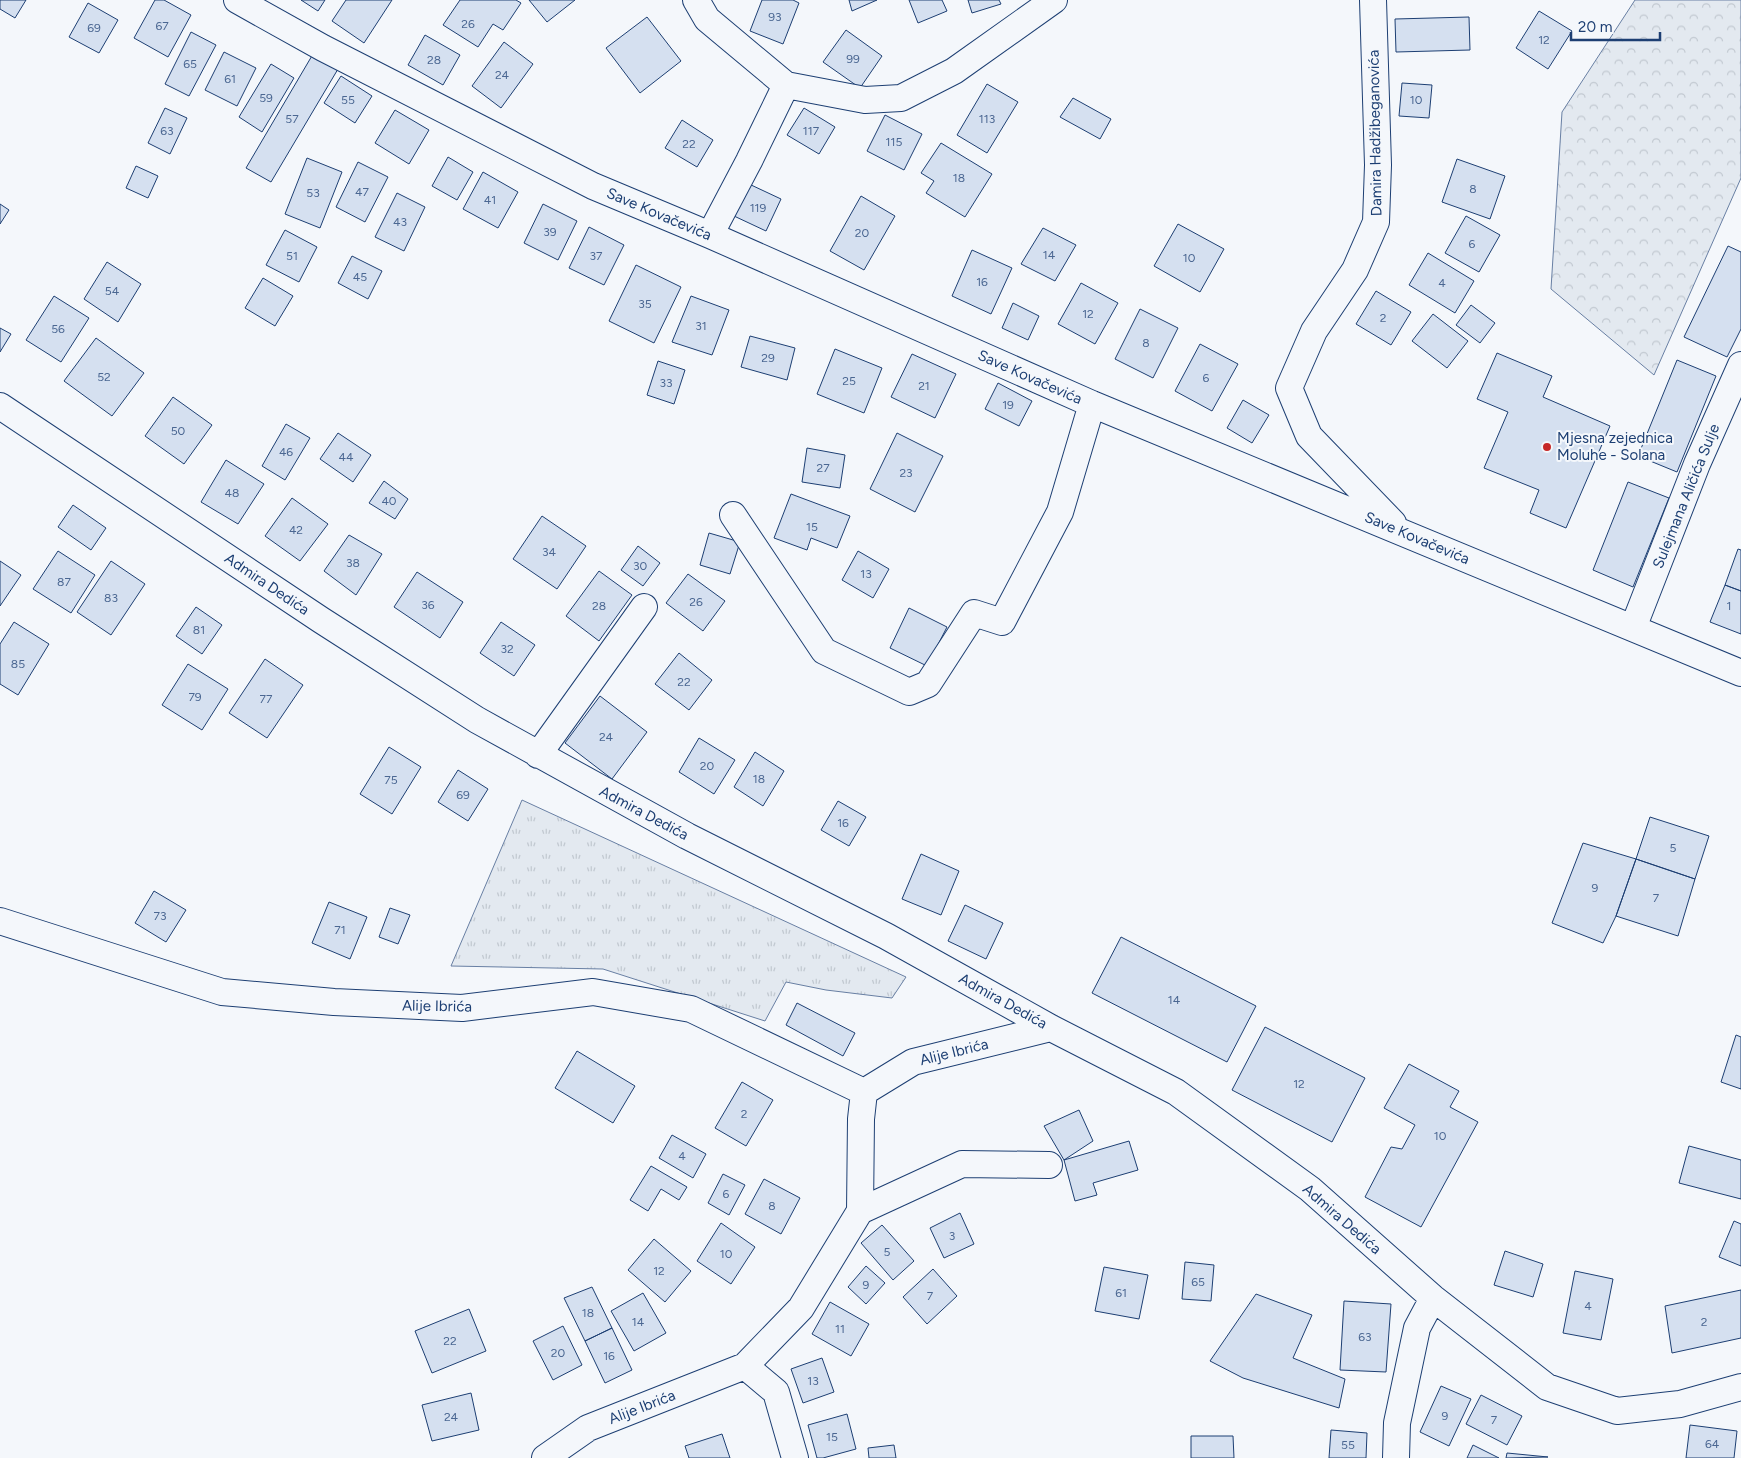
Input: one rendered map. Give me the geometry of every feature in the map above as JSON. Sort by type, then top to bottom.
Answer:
[{"type":"street","name":"Save Kovačevića","points":[[237,0],[324,48],[592,186],[710,235],[1092,404],[1741,673]]},
{"type":"street","points":[[696,0],[707,19],[786,85],[865,100],[900,98],[954,71],[1054,0]]},
{"type":"street","name":"Damira Hadžibeganovića","points":[[1372,0],[1378,165],[1376,222],[1355,270],[1314,331],[1289,388],[1309,436],[1402,532]]},
{"type":"street","points":[[710,235],[786,85]]},
{"type":"street","name":"Sulejmana Aličića Sulje","points":[[1633,628],[1697,464],[1741,365]]},
{"type":"street","name":"Save Kovačevića","points":[[733,514],[824,651],[909,692],[928,684],[974,613],[1002,622],[1060,512],[1092,404]]},
{"type":"street","name":"Admira Dedića","points":[[0,406],[321,620],[477,720],[686,836],[886,936],[1051,1028],[1176,1092],[1310,1189],[1433,1298],[1548,1387],[1617,1411],[1680,1404],[1741,1387]]},
{"type":"street","points":[[538,755],[644,607]]},
{"type":"street","name":"Alije Ibrića","points":[[0,921],[222,992],[334,1002],[462,1008],[593,992],[691,1009],[864,1092],[913,1062],[1051,1028]]},
{"type":"street","points":[[864,1092],[861,1119],[860,1211],[962,1164],[1049,1165]]},
{"type":"street","name":"Alije Ibrića","points":[[544,1458],[588,1428],[745,1366],[801,1308],[860,1211]]},
{"type":"street","points":[[1396,1458],[1397,1423],[1417,1328],[1433,1298]]},
{"type":"street","points":[[745,1366],[776,1392],[795,1458]]},
{"type":"green space","points":[[1635,0],[1741,0],[1741,178],[1654,375],[1551,289],[1562,112]]},
{"type":"green space","points":[[522,800],[906,977],[892,998],[826,990],[786,982],[765,1021],[603,969],[451,966]]},
{"type":"building","points":[[0,0],[26,0],[15,18],[0,9]]},
{"type":"building","points":[[155,0],[164,0],[191,15],[168,57],[134,38]]},
{"type":"building","points":[[301,0],[325,0],[318,11]]},
{"type":"building","points":[[346,0],[392,0],[364,43],[332,21]]},
{"type":"building","points":[[460,0],[516,0],[521,3],[503,30],[493,24],[478,47],[443,25]]},
{"type":"building","points":[[529,0],[575,0],[547,22]]},
{"type":"building","points":[[762,0],[793,0],[799,3],[783,44],[750,31]]},
{"type":"building","points":[[849,0],[877,0],[852,11]]},
{"type":"building","points":[[909,0],[942,0],[947,11],[918,23]]},
{"type":"building","points":[[968,0],[999,0],[1001,4],[972,13]]},
{"type":"building","points":[[88,3],[118,20],[99,53],[69,37]]},
{"type":"building","points":[[1539,11],[1572,31],[1548,69],[1516,48]]},
{"type":"building","points":[[647,17],[681,61],[640,93],[606,48]]},
{"type":"building","points":[[1469,17],[1470,50],[1396,52],[1395,19]]},
{"type":"building","points":[[846,30],[882,56],[860,88],[823,62]]},
{"type":"building","points":[[191,32],[216,45],[189,96],[165,84]]},
{"type":"building","points":[[425,35],[460,55],[443,85],[408,65]]},
{"type":"building","points":[[504,42],[533,64],[501,108],[472,86]]},
{"type":"building","points":[[224,52],[256,68],[237,106],[205,90]]},
{"type":"building","points":[[313,54],[338,69],[271,182],[246,168]]},
{"type":"building","points":[[271,64],[294,78],[262,132],[239,117]]},
{"type":"building","points":[[341,76],[372,96],[355,123],[324,103]]},
{"type":"building","points":[[1402,83],[1432,85],[1429,118],[1399,116]]},
{"type":"building","points":[[987,84],[1018,102],[987,153],[957,135]]},
{"type":"building","points":[[1073,98],[1111,119],[1100,139],[1060,117]]},
{"type":"building","points":[[165,108],[187,118],[170,154],[148,143]]},
{"type":"building","points":[[804,108],[835,127],[819,154],[787,135]]},
{"type":"building","points":[[395,110],[429,130],[409,164],[375,143]]},
{"type":"building","points":[[885,115],[922,134],[904,170],[867,151]]},
{"type":"building","points":[[682,120],[713,140],[697,167],[665,148]]},
{"type":"building","points":[[941,143],[992,174],[965,217],[926,193],[934,181],[921,173]]},
{"type":"building","points":[[448,157],[473,172],[457,200],[432,186]]},
{"type":"building","points":[[307,158],[342,172],[320,228],[285,214]]},
{"type":"building","points":[[1457,159],[1505,176],[1490,219],[1442,202]]},
{"type":"building","points":[[358,162],[388,177],[365,222],[336,207]]},
{"type":"building","points":[[136,166],[158,176],[148,198],[126,188]]},
{"type":"building","points":[[483,172],[518,192],[498,228],[463,209]]},
{"type":"building","points":[[749,184],[781,199],[766,231],[734,216]]},
{"type":"building","points":[[397,193],[425,207],[404,251],[375,237]]},
{"type":"building","points":[[861,196],[895,216],[864,270],[830,251]]},
{"type":"building","points":[[0,204],[9,210],[0,224]]},
{"type":"building","points":[[543,204],[577,221],[558,260],[524,243]]},
{"type":"building","points":[[1466,216],[1500,235],[1479,272],[1445,253]]},
{"type":"building","points":[[1178,224],[1224,249],[1200,292],[1154,266]]},
{"type":"building","points":[[589,227],[624,245],[604,285],[569,268]]},
{"type":"building","points":[[1043,228],[1076,245],[1055,281],[1021,264]]},
{"type":"building","points":[[285,230],[317,247],[299,282],[266,265]]},
{"type":"building","points":[[1728,246],[1741,252],[1741,329],[1727,357],[1684,337]]},
{"type":"building","points":[[972,250],[1012,268],[991,314],[952,296]]},
{"type":"building","points":[[1428,253],[1474,281],[1455,313],[1409,285]]},
{"type":"building","points":[[352,256],[382,271],[368,299],[338,283]]},
{"type":"building","points":[[107,262],[141,284],[118,322],[84,299]]},
{"type":"building","points":[[636,265],[681,287],[654,343],[609,321]]},
{"type":"building","points":[[263,278],[293,296],[275,326],[245,308]]},
{"type":"building","points":[[1081,283],[1118,303],[1095,344],[1058,324]]},
{"type":"building","points":[[1376,291],[1411,312],[1391,345],[1356,324]]},
{"type":"building","points":[[54,296],[89,318],[61,362],[26,340]]},
{"type":"building","points":[[691,296],[729,310],[712,355],[672,342]]},
{"type":"building","points":[[1013,303],[1039,316],[1028,340],[1002,328]]},
{"type":"building","points":[[1471,305],[1495,323],[1480,343],[1456,325]]},
{"type":"building","points":[[1140,309],[1178,328],[1153,378],[1115,359]]},
{"type":"building","points":[[1433,314],[1468,341],[1447,368],[1412,341]]},
{"type":"building","points":[[0,328],[11,334],[0,352]]},
{"type":"building","points":[[750,336],[795,348],[787,380],[741,367]]},
{"type":"building","points":[[96,338],[144,373],[112,416],[64,381]]},
{"type":"building","points":[[1200,344],[1238,364],[1212,411],[1175,391]]},
{"type":"building","points":[[835,349],[882,368],[864,413],[817,394]]},
{"type":"building","name":"Mjesna zejednica Moluhe - Solana","points":[[1497,353],[1552,376],[1543,397],[1610,426],[1566,528],[1530,513],[1539,490],[1484,468],[1508,412],[1477,399]]},
{"type":"building","points":[[912,354],[956,374],[935,418],[891,397]]},
{"type":"building","points":[[1677,360],[1716,376],[1677,472],[1638,456]]},
{"type":"building","points":[[658,361],[685,370],[674,404],[647,395]]},
{"type":"building","points":[[998,383],[1032,401],[1019,426],[985,409]]},
{"type":"building","points":[[173,397],[212,425],[184,464],[145,436]]},
{"type":"building","points":[[1243,400],[1269,415],[1252,443],[1227,428]]},
{"type":"building","points":[[286,424],[310,438],[285,480],[262,466]]},
{"type":"building","points":[[338,433],[371,455],[353,482],[320,459]]},
{"type":"building","points":[[897,433],[943,456],[915,512],[870,489]]},
{"type":"building","points":[[807,448],[845,455],[840,488],[802,482]]},
{"type":"building","points":[[226,460],[264,484],[238,524],[201,502]]},
{"type":"building","points":[[384,481],[408,499],[395,519],[369,503]]},
{"type":"building","points":[[1628,482],[1669,498],[1633,587],[1593,570]]},
{"type":"building","points":[[791,494],[850,516],[837,548],[811,538],[807,550],[774,538]]},
{"type":"building","points":[[292,498],[328,524],[300,561],[265,536]]},
{"type":"building","points":[[73,505],[106,528],[91,550],[58,527]]},
{"type":"building","points":[[542,516],[586,546],[557,589],[513,559]]},
{"type":"building","points":[[709,533],[740,542],[730,574],[700,565]]},
{"type":"building","points":[[349,535],[382,554],[356,595],[324,571]]},
{"type":"building","points":[[638,546],[660,563],[643,586],[621,570]]},
{"type":"building","points":[[1738,549],[1741,550],[1741,591],[1725,585]]},
{"type":"building","points":[[58,551],[95,575],[71,613],[33,589]]},
{"type":"building","points":[[858,551],[889,569],[873,598],[842,580]]},
{"type":"building","points":[[0,561],[21,575],[0,606]]},
{"type":"building","points":[[111,561],[145,584],[111,635],[77,612]]},
{"type":"building","points":[[599,571],[632,595],[599,641],[566,616]]},
{"type":"building","points":[[417,572],[463,602],[440,638],[394,607]]},
{"type":"building","points":[[688,574],[725,601],[703,631],[666,603]]},
{"type":"building","points":[[1725,585],[1741,591],[1741,634],[1710,622]]},
{"type":"building","points":[[196,607],[222,625],[202,654],[176,636]]},
{"type":"building","points":[[909,608],[947,627],[927,666],[890,648]]},
{"type":"building","points":[[14,622],[49,644],[18,695],[0,684],[0,644]]},
{"type":"building","points":[[501,622],[535,645],[514,676],[480,653]]},
{"type":"building","points":[[679,653],[712,680],[689,710],[655,684]]},
{"type":"building","points":[[265,659],[303,685],[267,738],[229,713]]},
{"type":"building","points":[[188,664],[228,689],[202,730],[162,705]]},
{"type":"building","points":[[600,696],[647,732],[612,779],[565,743]]},
{"type":"building","points":[[699,738],[735,760],[714,794],[679,772]]},
{"type":"building","points":[[389,747],[421,767],[392,814],[360,794]]},
{"type":"building","points":[[755,752],[784,771],[763,806],[734,787]]},
{"type":"building","points":[[458,770],[488,789],[468,821],[438,802]]},
{"type":"building","points":[[838,801],[866,817],[849,846],[821,830]]},
{"type":"building","points":[[1650,817],[1709,836],[1695,879],[1636,859]]},
{"type":"building","points":[[1583,843],[1636,859],[1616,916],[1603,943],[1552,923]]},
{"type":"building","points":[[921,854],[959,871],[941,915],[902,899]]},
{"type":"building","points":[[1636,859],[1695,879],[1678,936],[1616,916]]},
{"type":"building","points":[[154,891],[186,910],[166,942],[135,923]]},
{"type":"building","points":[[329,902],[367,917],[350,959],[312,943]]},
{"type":"building","points":[[965,905],[1003,923],[986,959],[948,941]]},
{"type":"building","points":[[390,908],[410,915],[398,944],[379,937]]},
{"type":"building","points":[[1121,937],[1256,1006],[1227,1062],[1092,993]]},
{"type":"building","points":[[797,1003],[855,1033],[843,1056],[786,1025]]},
{"type":"building","points":[[1265,1027],[1365,1078],[1332,1142],[1232,1090]]},
{"type":"building","points":[[1736,1035],[1741,1037],[1741,1089],[1721,1082]]},
{"type":"building","points":[[577,1051],[635,1086],[613,1123],[555,1088]]},
{"type":"building","points":[[1409,1064],[1459,1091],[1450,1107],[1478,1122],[1421,1227],[1365,1197],[1391,1147],[1402,1149],[1415,1125],[1384,1108]]},
{"type":"building","points":[[742,1082],[773,1100],[746,1146],[715,1128]]},
{"type":"building","points":[[1079,1110],[1093,1141],[1064,1160],[1044,1126]]},
{"type":"building","points":[[672,1135],[706,1154],[693,1178],[659,1158]]},
{"type":"building","points":[[1129,1141],[1138,1170],[1093,1183],[1097,1195],[1075,1201],[1064,1160]]},
{"type":"building","points":[[1689,1146],[1741,1160],[1741,1199],[1679,1183]]},
{"type":"building","points":[[651,1166],[687,1187],[679,1200],[661,1189],[648,1211],[630,1200]]},
{"type":"building","points":[[723,1174],[745,1185],[729,1215],[708,1203]]},
{"type":"building","points":[[764,1179],[800,1198],[781,1234],[745,1214]]},
{"type":"building","points":[[960,1213],[974,1244],[944,1258],[930,1228]]},
{"type":"building","points":[[1734,1221],[1741,1224],[1741,1266],[1719,1257]]},
{"type":"building","points":[[721,1223],[755,1247],[731,1284],[697,1261]]},
{"type":"building","points":[[882,1225],[914,1261],[893,1280],[861,1243]]},
{"type":"building","points":[[654,1239],[691,1271],[665,1302],[628,1270]]},
{"type":"building","points":[[1505,1251],[1543,1264],[1533,1297],[1494,1285]]},
{"type":"building","points":[[1185,1262],[1214,1265],[1211,1301],[1182,1299]]},
{"type":"building","points":[[866,1266],[885,1283],[866,1304],[848,1287]]},
{"type":"building","points":[[1104,1267],[1148,1275],[1139,1319],[1095,1311]]},
{"type":"building","points":[[933,1269],[957,1296],[927,1324],[903,1297]]},
{"type":"building","points":[[1575,1271],[1613,1279],[1601,1340],[1563,1333]]},
{"type":"building","points":[[592,1287],[612,1328],[585,1341],[564,1298]]},
{"type":"building","points":[[1741,1290],[1741,1338],[1672,1353],[1665,1306]]},
{"type":"building","points":[[643,1293],[666,1333],[634,1351],[611,1311]]},
{"type":"building","points":[[1256,1294],[1312,1315],[1293,1358],[1345,1379],[1339,1408],[1243,1378],[1210,1361]]},
{"type":"building","points":[[1344,1301],[1391,1304],[1386,1372],[1340,1370]]},
{"type":"building","points":[[830,1302],[869,1324],[851,1356],[812,1334]]},
{"type":"building","points":[[469,1309],[486,1351],[432,1373],[415,1331]]},
{"type":"building","points":[[563,1326],[582,1365],[553,1380],[533,1341]]},
{"type":"building","points":[[612,1328],[632,1370],[605,1383],[585,1341]]},
{"type":"building","points":[[822,1358],[834,1392],[803,1403],[791,1369]]},
{"type":"building","points":[[1441,1386],[1471,1399],[1449,1446],[1420,1432]]},
{"type":"building","points":[[471,1393],[479,1430],[432,1441],[422,1405]]},
{"type":"building","points":[[1481,1395],[1522,1416],[1507,1445],[1466,1424]]},
{"type":"building","points":[[847,1414],[856,1449],[817,1458],[808,1425]]},
{"type":"building","points":[[1690,1425],[1737,1431],[1734,1458],[1686,1458]]},
{"type":"building","points":[[1331,1430],[1367,1433],[1366,1458],[1329,1458]]},
{"type":"building","points":[[722,1434],[730,1458],[689,1458],[685,1446]]},
{"type":"building","points":[[1191,1436],[1233,1436],[1234,1458],[1191,1458]]},
{"type":"building","points":[[894,1445],[896,1458],[869,1458],[868,1448]]},
{"type":"building","points":[[1473,1445],[1499,1458],[1467,1458]]},
{"type":"building","points":[[1507,1453],[1548,1457],[1506,1458]]},
{"type":"place","name":"Mjesna zejednica Moluhe - Solana","points":[[1547,447]]}]
